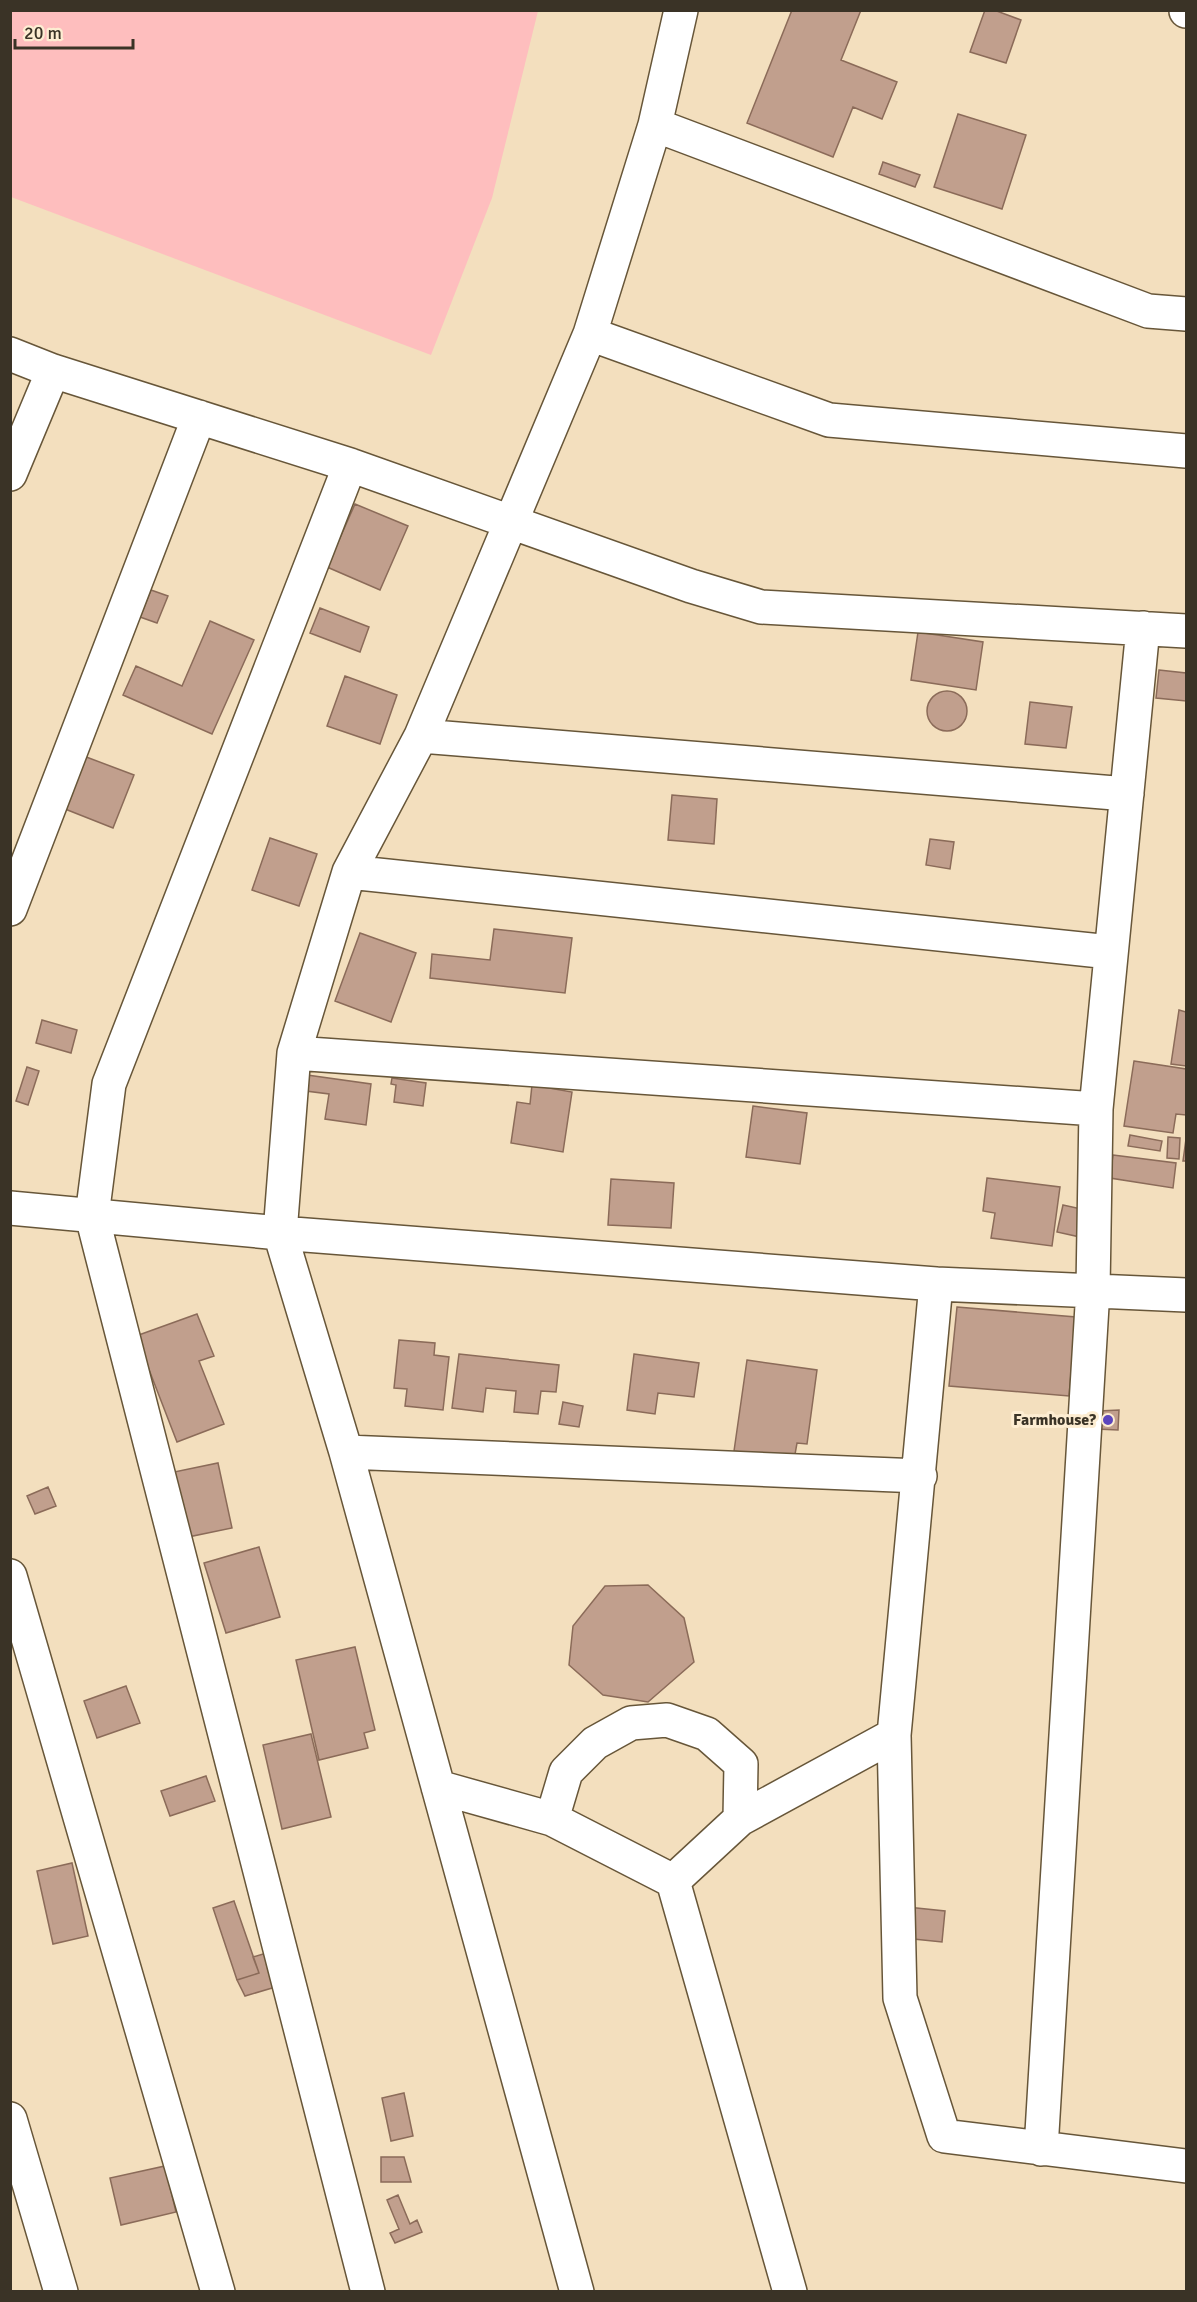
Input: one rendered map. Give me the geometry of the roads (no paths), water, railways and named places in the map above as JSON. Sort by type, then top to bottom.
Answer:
[{"type":"street","points":[[577,2292],[346,1452],[280,1233],[294,1053],[349,872],[421,736],[590,333],[655,125],[681,10]]},
{"type":"street","points":[[655,125],[1148,311],[1186,314]]},
{"type":"street","points":[[590,333],[829,420],[1186,452]]},
{"type":"street","points":[[10,354],[52,371],[350,465],[691,586],[761,607],[834,613],[1186,631]]},
{"type":"street","points":[[10,474],[52,371]]},
{"type":"street","points":[[10,909],[200,417]]},
{"type":"street","points":[[350,465],[109,1084],[92,1216],[368,2292]]},
{"type":"street","points":[[1041,2149],[1093,1289],[1096,1109],[1143,628]]},
{"type":"street","points":[[421,736],[1126,794]]},
{"type":"street","points":[[349,872],[1110,952]]},
{"type":"street","points":[[294,1053],[1096,1109]]},
{"type":"street","points":[[10,1208],[280,1233],[936,1284],[1093,1289],[1186,1295]]},
{"type":"street","points":[[936,1284],[920,1476],[894,1735],[900,1998],[944,2136],[1186,2166]]},
{"type":"street","points":[[346,1452],[920,1476]]},
{"type":"street","points":[[10,1576],[218,2292]]},
{"type":"street","points":[[552,1819],[566,1772],[596,1743],[631,1723],[667,1720],[707,1734],[741,1764],[740,1819]]},
{"type":"street","points":[[672,1881],[740,1819],[894,1735]]},
{"type":"street","points":[[438,1786],[552,1819],[672,1881],[790,2292]]},
{"type":"street","points":[[10,2119],[20,2195],[61,2292]]},
{"type":"place","name":"Farmhouse?","points":[[1108,1420]]}]
